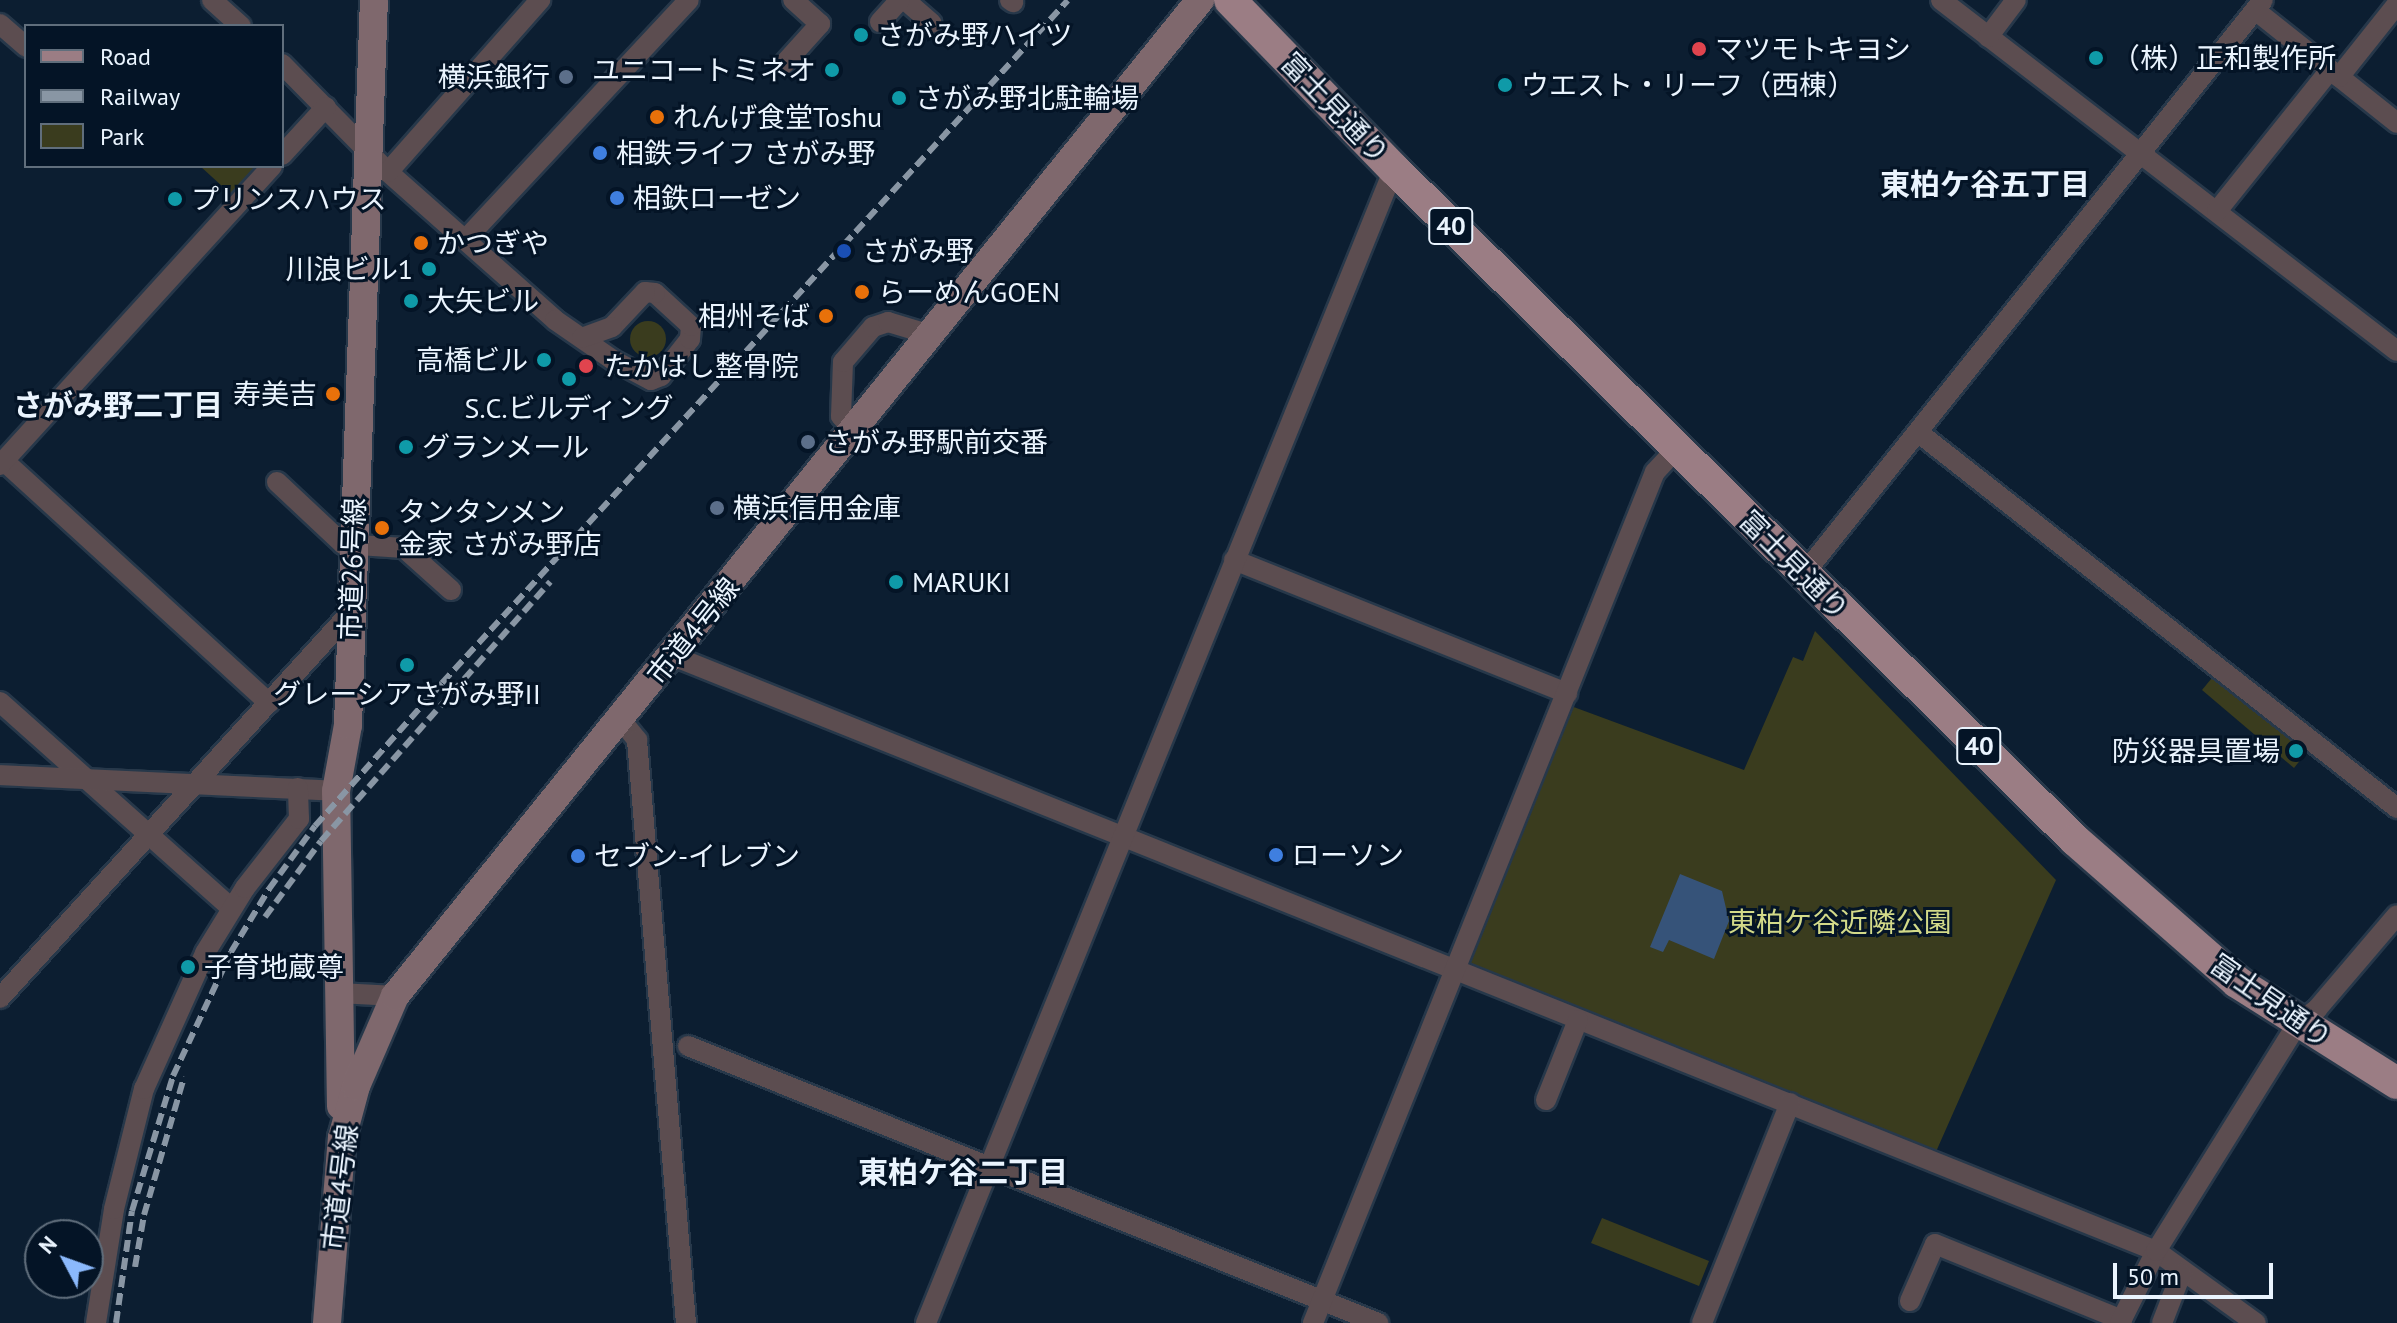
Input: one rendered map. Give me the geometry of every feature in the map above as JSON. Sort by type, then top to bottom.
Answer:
[{"type":"main road","name":"富士見通り","points":[[1230,0],[1394,169],[1803,575],[2163,920],[2237,982],[2397,1083]]},
{"type":"street","points":[[212,0],[239,24]]},
{"type":"street","name":"市道26号線","points":[[342,1138],[336,791],[348,725],[374,0]]},
{"type":"street","points":[[388,172],[540,0]]},
{"type":"street","points":[[465,240],[689,0]]},
{"type":"street","points":[[784,64],[820,24],[793,0]]},
{"type":"street","points":[[880,22],[902,0],[931,23]]},
{"type":"street","name":"市道4号線","points":[[327,1323],[342,1138],[356,1086],[395,996],[673,656],[1200,0]]},
{"type":"street","points":[[1941,0],[2397,351]]},
{"type":"street","points":[[1988,37],[2016,0]]},
{"type":"street","points":[[2217,211],[2397,4]]},
{"type":"street","points":[[1803,575],[2259,5],[2334,74],[2397,123]]},
{"type":"street","points":[[0,24],[24,45]]},
{"type":"street","points":[[284,66],[388,172],[582,338],[651,380],[661,376],[690,339],[691,326],[655,293],[645,292],[612,327],[582,338]]},
{"type":"street","points":[[284,153],[326,107]]},
{"type":"street","points":[[269,703],[2,463],[270,168]]},
{"type":"street","points":[[926,1323],[1394,169]]},
{"type":"street","points":[[854,431],[841,416],[843,362],[873,327],[888,322],[931,335]]},
{"type":"street","points":[[1919,433],[2397,808]]},
{"type":"street","points":[[1313,1323],[1655,472],[1677,448]]},
{"type":"street","points":[[277,482],[343,544],[404,548],[451,590]]},
{"type":"street","points":[[1234,560],[1567,693]]},
{"type":"street","points":[[0,998],[351,612]]},
{"type":"street","points":[[673,656],[2156,1251],[2181,1274],[2256,1323]]},
{"type":"street","points":[[0,702],[231,908]]},
{"type":"street","points":[[621,720],[637,740],[686,1323]]},
{"type":"street","points":[[0,775],[83,776],[336,791]]},
{"type":"street","points":[[96,1323],[114,1209],[144,1089],[176,1010],[231,908],[299,819],[298,788]]},
{"type":"street","points":[[1910,1301],[1935,1244],[2121,1321],[2156,1251],[2298,1023],[2317,1009],[2397,915]]},
{"type":"street","points":[[339,993],[395,996]]},
{"type":"street","points":[[1546,1100],[1578,1020]]},
{"type":"street","points":[[688,1046],[1378,1323]]},
{"type":"street","points":[[1702,1323],[1790,1103]]},
{"type":"street","points":[[2162,1323],[2181,1274]]},
{"type":"green space","points":[[202,168],[259,168],[234,197]]},
{"type":"green space","points":[[648,321],[661,326],[666,339],[661,352],[648,357],[635,352],[630,339],[635,326]]},
{"type":"green space","name":"東柏ケ谷近隣公園","points":[[1815,631],[2056,880],[1935,1154],[1467,964],[1571,706],[1744,770],[1793,657],[1803,661]]},
{"type":"green space","points":[[2216,673],[2310,748],[2294,768],[2202,690]]},
{"type":"green space","points":[[1602,1218],[1709,1261],[1699,1286],[1591,1243]]},
{"type":"water","points":[[1680,874],[1722,891],[1729,921],[1714,959],[1669,940],[1663,952],[1650,947]]},
{"type":"railway","points":[[116,1323],[132,1211],[173,1076],[231,952],[269,889],[315,826],[442,683],[1068,0]]},
{"type":"railway","points":[[265,917],[321,841],[550,582]]},
{"type":"railway","points":[[135,1267],[144,1215],[184,1077]]},
{"type":"place","name":"さがみ野ハイツ","points":[[861,35]]},
{"type":"place","name":"マツモトキヨシ","points":[[1699,49]]},
{"type":"place","name":"（株）正和製作所","points":[[2096,58]]},
{"type":"place","name":"ユニコートミネオ","points":[[832,70]]},
{"type":"place","name":"横浜銀行","points":[[566,77]]},
{"type":"place","name":"ウエスト・リーフ（西棟）","points":[[1505,85]]},
{"type":"place","name":"さがみ野北駐輪場","points":[[899,98]]},
{"type":"place","name":"れんげ食堂Toshu","points":[[657,117]]},
{"type":"place","name":"相鉄ライフ さがみ野","points":[[600,153]]},
{"type":"place","name":"相鉄ローゼン","points":[[617,198]]},
{"type":"place","name":"プリンスハウス","points":[[175,199]]},
{"type":"place","name":"かつぎや","points":[[421,243]]},
{"type":"place","name":"さがみ野","points":[[844,251]]},
{"type":"place","name":"川浪ビル1","points":[[429,269]]},
{"type":"place","name":"らーめんGOEN","points":[[862,292]]},
{"type":"place","name":"大矢ビル","points":[[411,301]]},
{"type":"place","name":"相州そば","points":[[826,316]]},
{"type":"place","name":"高橋ビル","points":[[544,360]]},
{"type":"place","name":"たかはし整骨院","points":[[586,366]]},
{"type":"place","name":"S.C.ビルディング","points":[[569,379]]},
{"type":"place","name":"寿美吉","points":[[333,394]]},
{"type":"place","name":"さがみ野駅前交番","points":[[808,442]]},
{"type":"place","name":"グランメール","points":[[406,447]]},
{"type":"place","name":"横浜信用金庫","points":[[717,508]]},
{"type":"place","name":"タンタンメン 金家 さがみ野店","points":[[382,528]]},
{"type":"place","name":"MARUKI","points":[[896,582]]},
{"type":"place","name":"グレーシアさがみ野II","points":[[407,665]]},
{"type":"place","name":"防災器具置場","points":[[2296,751]]},
{"type":"place","name":"ローソン","points":[[1276,855]]},
{"type":"place","name":"セブン-イレブン","points":[[578,856]]},
{"type":"place","name":"子育地蔵尊","points":[[188,967]]},
{"type":"district","name":"東柏ケ谷五丁目","points":[[1985,184]]},
{"type":"district","name":"さがみ野二丁目","points":[[118,405]]},
{"type":"district","name":"東柏ケ谷二丁目","points":[[963,1172]]}]
